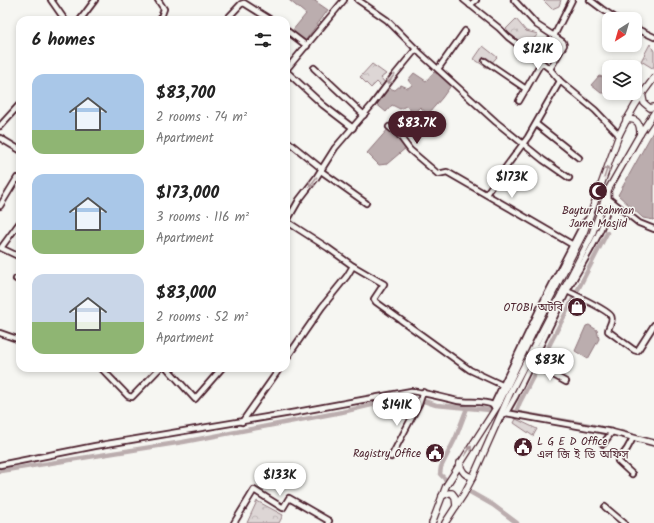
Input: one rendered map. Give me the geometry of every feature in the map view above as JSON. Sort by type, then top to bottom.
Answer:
[{"type":"main road","points":[[654,78],[642,94],[644,103],[650,108],[654,107]]},
{"type":"main road","points":[[432,523],[441,496],[454,472],[490,419],[579,242],[591,216],[619,135],[638,100]]},
{"type":"main road","points":[[445,523],[473,477],[496,423],[526,360],[591,237],[608,190],[640,134],[654,113]]},
{"type":"main road","points":[[626,120],[633,119],[637,121],[640,125],[640,134]]},
{"type":"main road","points":[[460,463],[463,473],[473,477]]},
{"type":"main road","points":[[441,496],[452,493],[455,497],[456,506]]},
{"type":"street","points":[[51,0],[62,16]]},
{"type":"street","points":[[84,16],[95,0]]},
{"type":"street","points":[[158,0],[164,9],[161,16]]},
{"type":"street","points":[[290,65],[344,0]]},
{"type":"street","points":[[358,0],[387,20],[474,103],[523,144],[569,178]]},
{"type":"street","points":[[464,0],[500,28],[508,37],[550,69],[560,81],[596,110],[619,135]]},
{"type":"street","points":[[470,5],[476,0]]},
{"type":"street","points":[[514,0],[537,25],[563,42],[564,45],[550,69]]},
{"type":"street","points":[[554,36],[572,0]]},
{"type":"street","points":[[590,0],[605,12]]},
{"type":"street","points":[[230,16],[241,4],[244,3],[265,16]]},
{"type":"street","points":[[438,69],[465,31]]},
{"type":"street","points":[[642,31],[654,37]]},
{"type":"street","points":[[290,33],[307,46]]},
{"type":"street","points":[[290,215],[335,148],[364,115],[416,49]]},
{"type":"street","points":[[485,61],[526,89]]},
{"type":"street","points":[[519,101],[541,63]]},
{"type":"street","points":[[314,68],[364,115]]},
{"type":"street","points":[[290,74],[323,105],[353,128]]},
{"type":"street","points":[[486,194],[523,144],[560,81]]},
{"type":"street","points":[[0,126],[16,108]]},
{"type":"street","points":[[536,124],[579,158]]},
{"type":"street","points":[[389,127],[399,135],[410,150],[438,174],[447,172],[573,245]]},
{"type":"street","points":[[0,138],[16,148]]},
{"type":"street","points":[[290,143],[321,170],[366,203]]},
{"type":"street","points":[[0,206],[16,180]]},
{"type":"street","points":[[496,423],[506,413],[533,364],[596,239],[610,200],[608,190]]},
{"type":"street","points":[[610,200],[639,223],[654,229]]},
{"type":"street","points":[[490,419],[493,405],[502,385],[561,265],[584,223],[591,216]]},
{"type":"street","points":[[290,224],[353,266],[384,284],[374,299],[376,302],[470,370],[502,385]]},
{"type":"street","points":[[16,227],[1,248],[16,255]]},
{"type":"street","points":[[290,353],[353,266]]},
{"type":"street","points":[[569,292],[594,304],[612,316],[608,331],[634,350],[638,350],[654,325]]},
{"type":"street","points":[[0,333],[16,339]]},
{"type":"street","points":[[533,364],[566,382]]},
{"type":"street","points":[[105,372],[128,396],[132,397],[156,372]]},
{"type":"street","points":[[171,372],[195,399],[219,372]]},
{"type":"street","points":[[242,422],[277,372]]},
{"type":"street","points":[[0,465],[96,446],[242,422],[412,391],[460,401],[488,403],[493,405]]},
{"type":"street","points":[[391,457],[419,404],[423,393]]},
{"type":"street","points":[[506,413],[612,432],[654,443]]},
{"type":"street","points":[[603,444],[612,432]]},
{"type":"street","points":[[632,474],[618,461],[633,438]]},
{"type":"street","points":[[234,523],[254,490],[283,508],[289,498],[329,521],[328,523]]},
{"type":"street","points":[[605,507],[624,523]]},
{"type":"green space","points":[[543,0],[561,0],[559,6],[552,9]]},
{"type":"green space","points":[[516,19],[526,31],[538,34],[525,49],[508,36],[505,30]]},
{"type":"green space","points":[[650,44],[654,51],[654,69],[642,60]]},
{"type":"green space","points":[[483,46],[497,57],[487,68],[474,59]]},
{"type":"green space","points":[[372,64],[386,74],[381,78],[386,84],[383,88],[377,82],[371,88],[360,77]]},
{"type":"green space","points":[[516,419],[537,429],[533,436],[514,423]]},
{"type":"green space","points":[[257,501],[283,515],[279,523],[247,523]]},
{"type":"shaded area","points":[[289,0],[316,0],[315,1],[328,10],[305,41],[292,31],[306,14]]},
{"type":"shaded area","points":[[439,71],[452,84],[428,114],[420,107],[414,113],[406,106],[400,109],[392,105],[386,112],[375,103],[386,87],[395,90],[401,85],[408,88],[412,85],[408,80],[414,73],[426,81],[434,72],[437,74]]},
{"type":"shaded area","points":[[599,76],[602,77],[602,93],[591,85]]},
{"type":"shaded area","points":[[389,128],[407,147],[387,164],[379,165],[367,153]]},
{"type":"shaded area","points":[[654,130],[654,220],[643,218],[618,195]]},
{"type":"shaded area","points":[[589,325],[597,330],[599,339],[588,359],[575,351],[586,326]]},
{"type":"waterway","points":[[516,412],[607,233]]},
{"type":"waterway","points":[[0,471],[183,442],[342,412],[401,398],[424,401],[436,405],[490,410]]},
{"type":"waterway","points":[[446,480],[440,474],[441,467],[456,437],[467,408]]},
{"type":"waterway","points":[[513,412],[610,430]]},
{"type":"waterway","points":[[621,432],[632,435]]},
{"type":"waterway","points":[[470,492],[493,505],[517,523]]},
{"type":"place","name":"Baytur Rahman Jame Masjid","points":[[598,191]]},
{"type":"place","name":"OTOBI অটবি","points":[[577,307]]},
{"type":"place","name":"L G E D Office এল জি ই ডি অফিস","points":[[523,447]]},
{"type":"place","name":"Ragistry Office","points":[[435,453]]}]
